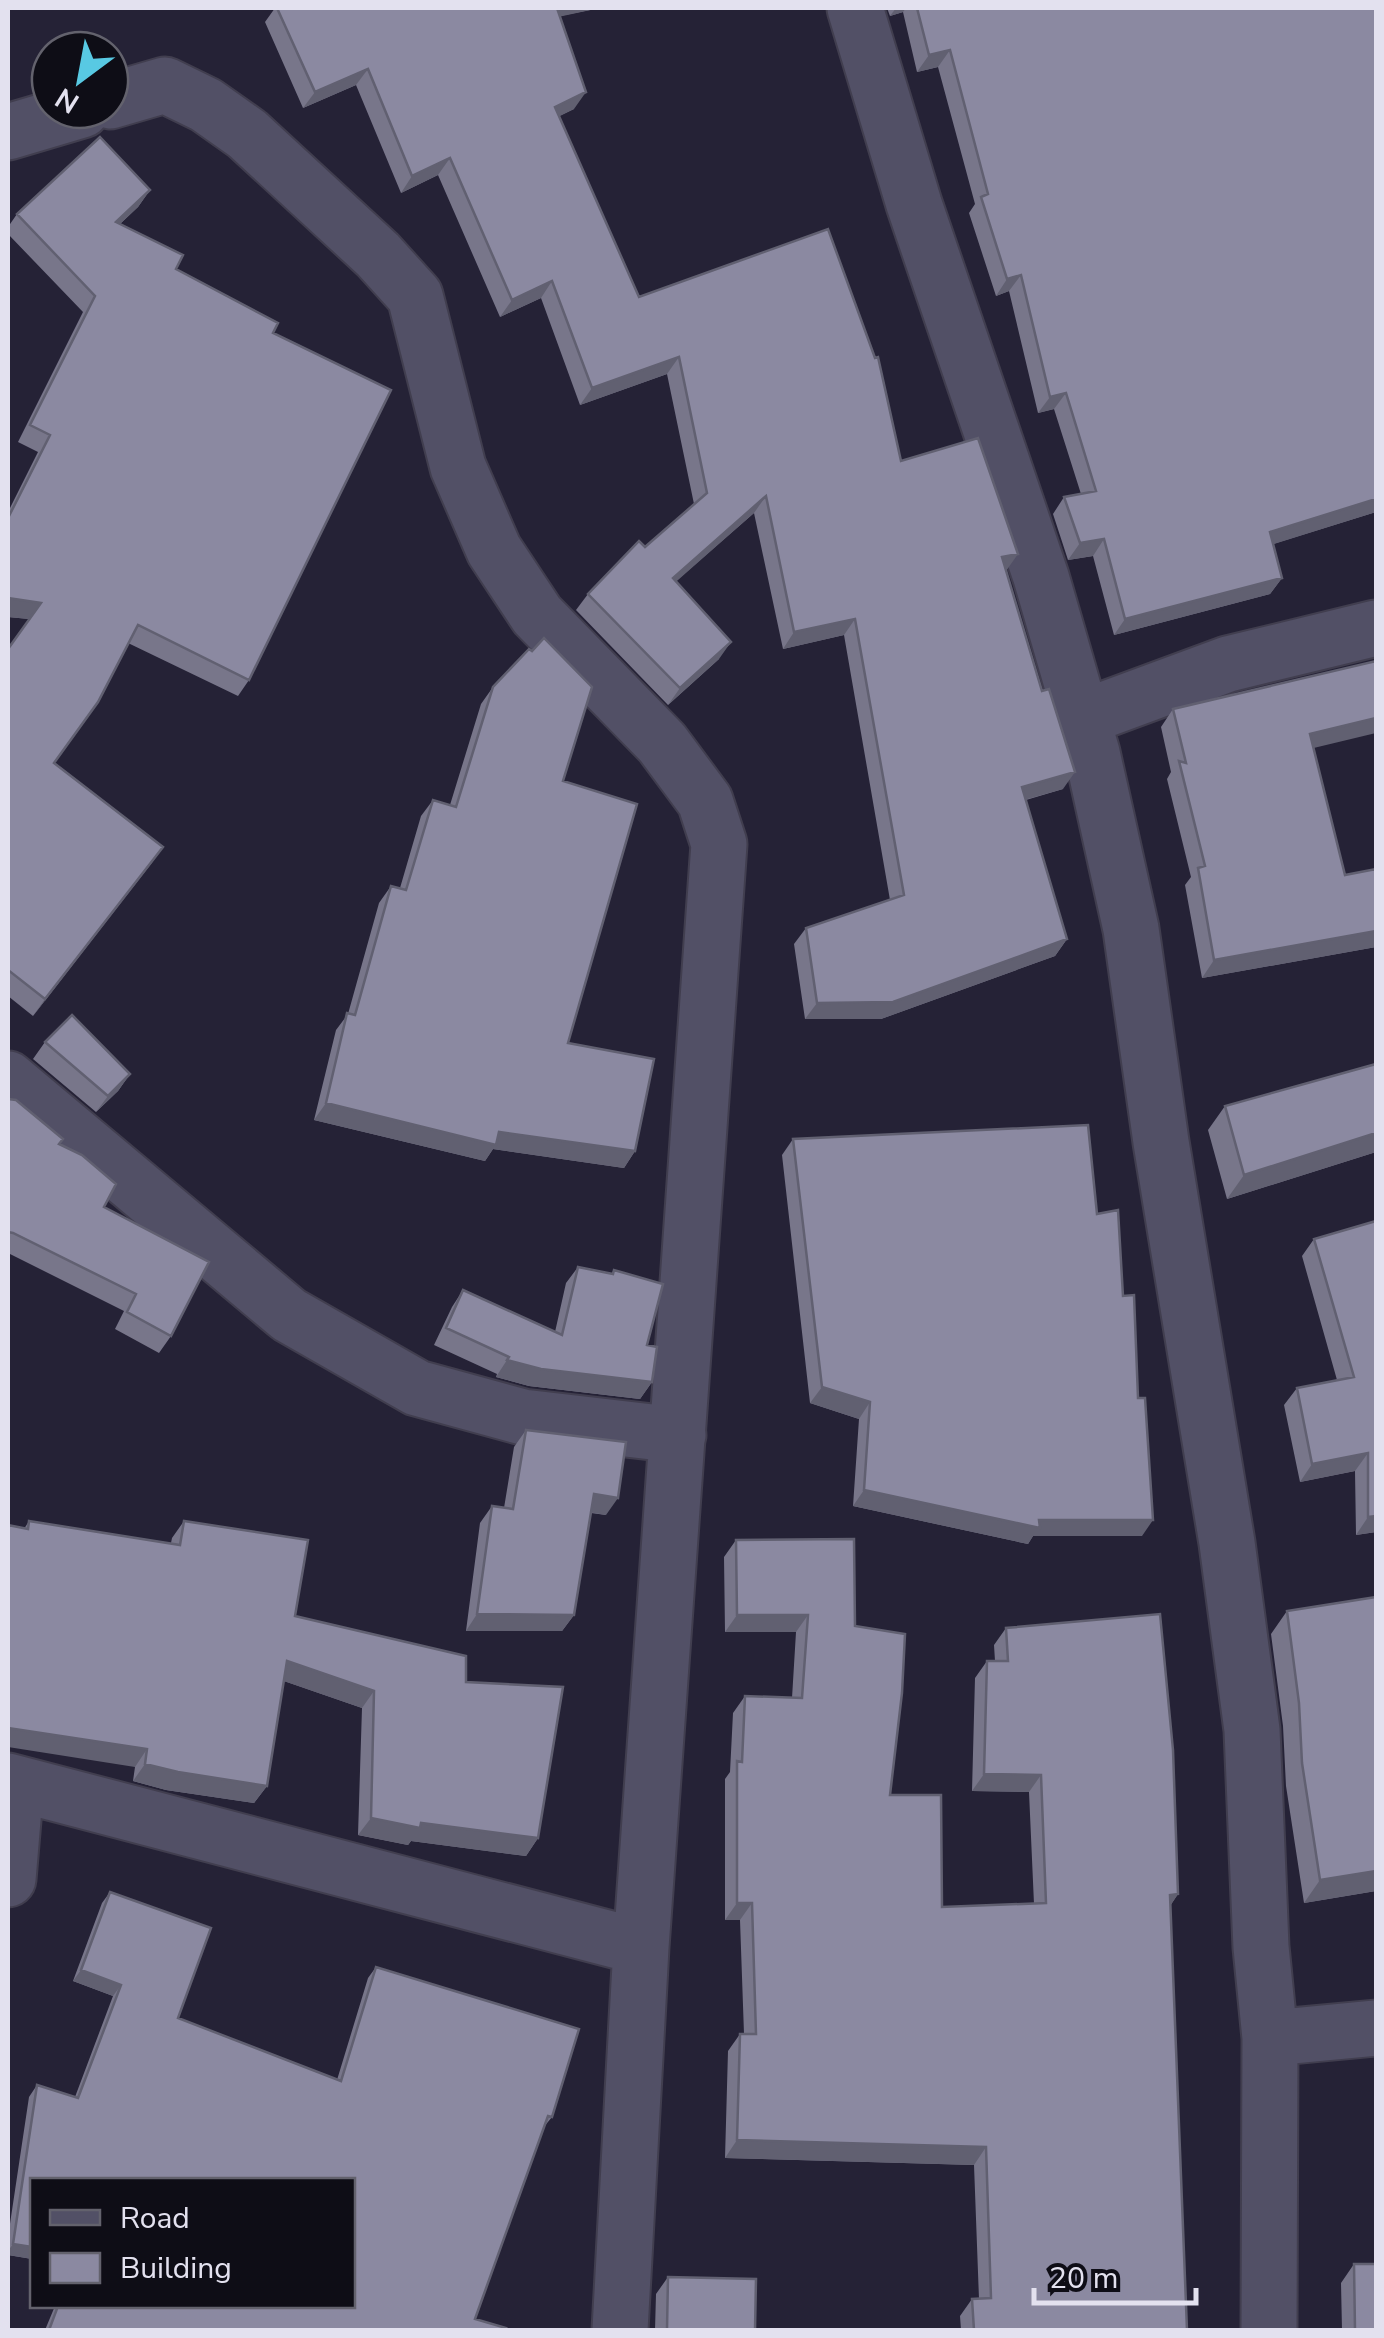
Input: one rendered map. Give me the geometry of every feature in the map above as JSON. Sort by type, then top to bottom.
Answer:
[{"type":"street","points":[[854,8],[914,204],[1041,577],[1082,718],[1131,929],[1252,1730],[1261,1946],[1270,2038],[1269,2330]]},
{"type":"street","points":[[130,96],[165,85],[206,105],[248,134],[328,207],[415,296],[458,467],[494,550],[536,615],[662,743],[706,801],[719,844],[641,1948],[620,2330]]},
{"type":"street","points":[[1082,718],[1228,664],[1376,628]]},
{"type":"street","points":[[8,1080],[289,1315],[418,1388],[523,1417],[678,1435]]},
{"type":"street","points":[[8,1879],[12,1783],[641,1948]]},
{"type":"street","points":[[1270,2038],[1376,2028]]},
{"type":"building","points":[[277,8],[557,8],[586,92],[555,107],[639,297],[828,229],[875,358],[878,357],[901,461],[978,438],[1018,554],[1002,557],[1042,691],[1049,689],[1075,772],[1022,787],[1067,939],[893,1002],[817,1003],[806,928],[904,895],[855,619],[794,632],[766,496],[673,578],[731,642],[680,688],[588,594],[639,541],[645,547],[707,493],[679,357],[592,388],[552,281],[512,300],[450,158],[412,176],[368,69],[315,92]]},
{"type":"building","points":[[917,8],[1376,8],[1376,499],[1270,532],[1282,578],[1125,619],[1104,539],[1080,543],[1064,497],[1096,491],[1066,393],[1050,397],[1021,275],[1007,279],[981,197],[988,194],[950,50],[929,55]]},
{"type":"building","points":[[100,137],[150,190],[116,222],[183,255],[176,269],[278,323],[273,333],[391,390],[249,680],[138,625],[98,702],[54,763],[163,847],[45,999],[8,970],[8,649],[41,603],[8,598],[8,518],[50,435],[30,425],[95,296],[17,214]]},
{"type":"building","points":[[544,638],[592,687],[563,781],[637,804],[568,1043],[654,1059],[635,1151],[499,1132],[496,1145],[326,1103],[347,1013],[355,1015],[391,886],[406,890],[433,800],[456,807],[493,687]]},
{"type":"building","points":[[1376,661],[1376,718],[1310,734],[1345,875],[1376,869],[1376,931],[1214,960],[1198,868],[1205,866],[1179,761],[1186,763],[1173,709]]},
{"type":"building","points":[[72,1015],[130,1074],[108,1096],[45,1042]]},
{"type":"building","points":[[1376,1064],[1376,1133],[1244,1175],[1225,1106]]},
{"type":"building","points":[[8,1099],[16,1100],[63,1139],[59,1144],[82,1155],[116,1184],[104,1207],[209,1262],[171,1336],[127,1312],[136,1294],[8,1232]]},
{"type":"building","points":[[1088,1125],[1097,1214],[1118,1210],[1123,1296],[1134,1295],[1138,1398],[1145,1398],[1153,1520],[1039,1520],[1040,1528],[864,1490],[870,1402],[822,1387],[793,1139]]},
{"type":"building","points":[[1376,1221],[1376,1516],[1368,1517],[1368,1453],[1312,1464],[1297,1388],[1354,1377],[1314,1239]]},
{"type":"building","points":[[578,1267],[613,1274],[614,1270],[663,1284],[647,1345],[657,1347],[652,1382],[541,1369],[507,1360],[509,1357],[446,1328],[463,1290],[562,1335]]},
{"type":"building","points":[[526,1430],[626,1442],[618,1498],[594,1494],[574,1615],[477,1614],[492,1506],[513,1509]]},
{"type":"building","points":[[29,1521],[180,1545],[184,1521],[308,1540],[295,1616],[466,1656],[466,1682],[563,1687],[538,1838],[421,1823],[420,1828],[371,1818],[374,1691],[287,1661],[267,1786],[145,1764],[147,1749],[8,1728],[8,1525],[28,1529]]},
{"type":"building","points":[[854,1539],[855,1626],[905,1634],[890,1795],[941,1795],[942,1907],[1046,1903],[1041,1775],[984,1774],[987,1661],[1008,1661],[1006,1628],[1160,1614],[1173,1750],[1178,1894],[1170,1895],[1187,2330],[974,2330],[972,2299],[991,2298],[986,2147],[737,2140],[740,2034],[756,2034],[752,1903],[737,1903],[737,1761],[742,1762],[745,1696],[802,1698],[808,1615],[737,1615],[736,1540]]},
{"type":"building","points":[[1376,1597],[1376,1871],[1320,1880],[1302,1763],[1287,1611]]},
{"type":"building","points":[[110,1892],[211,1928],[178,2018],[341,2081],[376,1967],[579,2029],[552,2117],[548,2116],[475,2319],[505,2330],[49,2330],[57,2308],[355,2308],[355,2178],[30,2178],[30,2247],[13,2244],[37,2085],[78,2098],[121,1985],[81,1970]]},
{"type":"building","points":[[1354,2264],[1376,2264],[1376,2330],[1355,2330]]},
{"type":"building","points":[[668,2277],[756,2279],[755,2330],[667,2330]]}]
